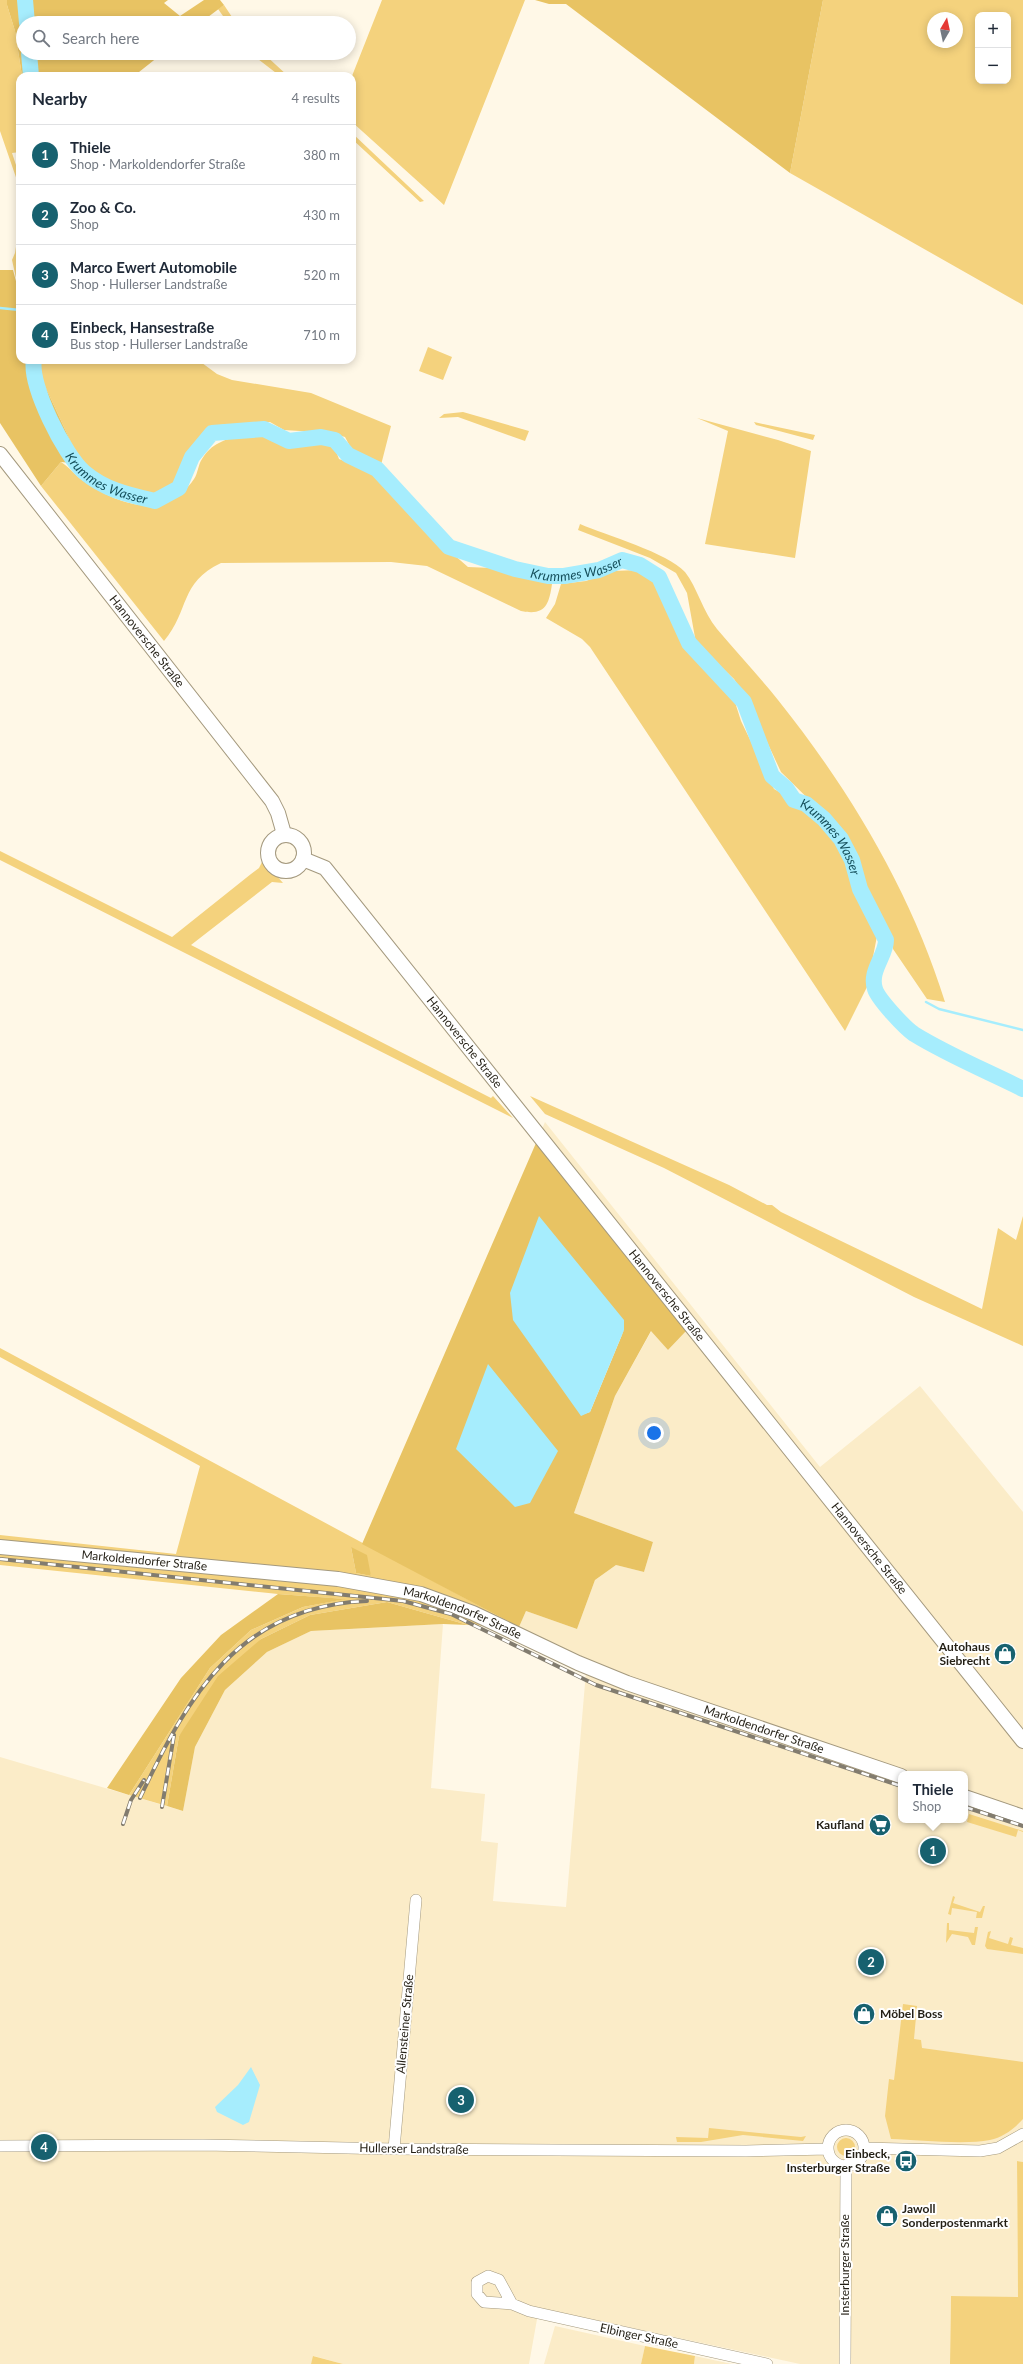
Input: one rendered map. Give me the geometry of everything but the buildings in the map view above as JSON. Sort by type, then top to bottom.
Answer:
[{"type":"main road","name":"Hannoversche Straße","points":[[0,454],[272,801],[278,813],[284,834]]},
{"type":"main road","points":[[284,834],[299,840],[304,849],[303,859],[298,867],[289,871],[279,870],[268,860],[268,848],[274,839],[284,834]]},
{"type":"main road","name":"Hannoversche Straße","points":[[303,859],[325,868],[1023,1741]]},
{"type":"main road","name":"Markoldendorfer Straße","points":[[0,1547],[338,1579],[421,1594],[473,1613],[578,1663],[627,1683],[898,1775]]},
{"type":"main road","points":[[968,1798],[1023,1817]]},
{"type":"street","name":"Allensteiner Straße","points":[[394,2149],[416,1900]]},
{"type":"street","points":[[848,2130],[861,2137],[864,2148],[860,2159],[846,2165],[835,2161],[828,2149],[830,2139],[834,2134],[848,2130]]},
{"type":"street","points":[[864,2148],[980,2151],[998,2148],[1023,2134]]},
{"type":"street","name":"Hullerser Landstraße","points":[[0,2146],[203,2145],[394,2149],[746,2151],[828,2149]]},
{"type":"street","name":"Insterburger Straße","points":[[845,2364],[846,2165]]},
{"type":"street","name":"Elbinger Straße","points":[[512,2304],[528,2311],[767,2364]]},
{"type":"shaded area","points":[[0,0],[7,0],[16,37],[16,60],[20,60],[21,72],[16,72],[16,152],[12,153],[16,165],[16,177],[0,131]]},
{"type":"shaded area","points":[[7,0],[168,0],[164,3],[180,16],[16,16],[16,37]]},
{"type":"shaded area","points":[[204,0],[220,0],[224,5],[209,16],[180,16]]},
{"type":"shaded area","points":[[382,0],[525,0],[444,205],[356,126],[356,72],[354,72]]},
{"type":"shaded area","points":[[535,0],[823,0],[790,173],[566,4],[549,4]]},
{"type":"shaded area","points":[[823,0],[1023,0],[1023,305],[790,173]]},
{"type":"shaded area","points":[[224,5],[231,16],[223,16],[218,9]]},
{"type":"shaded area","points":[[20,60],[154,60],[139,72],[21,72]]},
{"type":"shaded area","points":[[259,60],[271,60],[284,72],[275,72]]},
{"type":"shaded area","points":[[356,137],[424,201],[420,202],[356,143]]},
{"type":"shaded area","points":[[16,247],[16,278],[12,260]]},
{"type":"shaded area","points":[[0,270],[13,270],[16,281],[16,364],[40,364],[39,373],[81,464],[61,462],[41,486],[0,423]]},
{"type":"shaded area","points":[[428,347],[452,357],[443,380],[419,371]]},
{"type":"shaded area","points":[[40,364],[203,364],[217,374],[232,380],[311,393],[391,426],[381,465],[353,452],[345,437],[331,433],[284,430],[270,422],[220,425],[209,430],[188,453],[175,483],[155,495],[116,485],[89,471],[81,464],[39,373]]},
{"type":"shaded area","points":[[463,412],[529,431],[525,441],[458,417],[439,418],[444,414]]},
{"type":"shaded area","points":[[697,418],[778,440],[811,451],[795,558],[705,544],[728,431]]},
{"type":"shaded area","points":[[754,422],[815,435],[813,440],[756,425]]},
{"type":"shaded area","points":[[242,435],[265,437],[280,444],[311,441],[334,446],[339,459],[374,473],[414,520],[468,567],[491,568],[552,584],[547,603],[541,610],[536,612],[521,611],[427,566],[391,562],[221,563],[198,579],[191,588],[178,619],[164,641],[41,486],[61,462],[82,480],[111,496],[126,502],[141,505],[155,505],[169,501],[182,492],[194,479],[201,461],[210,449],[219,443]]},
{"type":"shaded area","points":[[580,524],[651,551],[677,565],[685,572],[717,629],[771,691],[830,770],[854,806],[876,844],[915,921],[945,1002],[927,999],[893,949],[893,944],[873,907],[851,850],[840,830],[781,772],[747,699],[734,679],[696,643],[687,593],[676,573],[650,558],[578,530]]},
{"type":"shaded area","points":[[638,570],[655,579],[683,645],[734,699],[741,721],[774,789],[783,794],[788,804],[808,812],[825,825],[844,852],[858,900],[873,923],[877,936],[872,962],[867,973],[867,987],[845,1031],[590,647],[582,639],[546,618],[555,604],[561,584],[586,581],[613,571]]},
{"type":"shaded area","points":[[0,851],[172,937],[259,868],[263,860],[283,883],[272,882],[191,945],[491,1098],[493,1096],[513,1118],[0,860]]},
{"type":"shaded area","points":[[530,1096],[729,1185],[767,1205],[772,1205],[781,1212],[982,1309],[998,1228],[1016,1240],[1023,1216],[1023,1346],[914,1297],[664,1168],[545,1114]]},
{"type":"shaded area","points":[[545,1122],[820,1467],[920,1386],[1023,1512],[1023,2162],[1017,2161],[1018,2298],[951,2296],[950,2364],[800,2364],[539,2308],[529,2364],[343,2364],[314,2356],[311,2364],[0,2364],[0,1757],[183,1811],[195,1747],[225,1690],[267,1652],[311,1631],[443,1624],[431,1788],[485,1794],[481,1841],[498,1843],[493,1901],[566,1907],[587,1660],[519,1627],[526,1611],[577,1629],[595,1580],[616,1565],[644,1572],[653,1542],[574,1513],[615,1396],[652,1330],[668,1350],[687,1330],[536,1143]]},
{"type":"shaded area","points":[[536,1143],[687,1330],[668,1350],[651,1331],[615,1396],[574,1513],[653,1542],[644,1572],[616,1565],[595,1580],[577,1629],[526,1611],[519,1627],[362,1544]],"holes":[[[624,1330],[590,1412],[581,1415]]]},
{"type":"shaded area","points":[[0,1348],[519,1627],[468,1625],[387,1602],[310,1615],[261,1639],[179,1736],[167,1806],[129,1795],[210,1668],[251,1630],[303,1607],[344,1599],[278,1594],[0,1565],[0,1535],[176,1554],[200,1466],[0,1357]],"holes":[[[351,1547],[371,1575],[356,1573]]]},
{"type":"shaded area","points":[[351,1547],[367,1555],[371,1576],[356,1573]]},
{"type":"shaded area","points":[[278,1594],[346,1599],[303,1607],[251,1630],[210,1668],[129,1795],[107,1788],[181,1678],[221,1635]]},
{"type":"shaded area","points":[[387,1602],[468,1625],[443,1624],[311,1631],[267,1652],[225,1690],[195,1747],[183,1811],[167,1806],[179,1736],[218,1676],[261,1639],[310,1615]]},
{"type":"shaded area","points":[[969,1814],[1023,1831],[1023,1832],[1018,1830],[1016,1837],[968,1822]]},
{"type":"shaded area","points":[[953,1896],[955,1897],[953,1903],[980,1912],[983,1906],[985,1906],[982,1918],[976,1918],[977,1912],[952,1908],[951,1915],[948,1914]]},
{"type":"shaded area","points":[[947,1923],[949,1923],[949,1930],[974,1933],[975,1927],[978,1927],[975,1945],[972,1945],[968,1937],[952,1934],[946,1943]]},
{"type":"shaded area","points":[[991,1931],[989,1938],[1008,1944],[1010,1937],[1013,1938],[1011,1945],[1023,1948],[1023,1954],[987,1949],[985,1946],[988,1932]]},
{"type":"shaded area","points":[[903,2004],[917,2006],[914,2039],[921,2040],[922,2048],[1023,2062],[1023,2119],[1020,2123],[1008,2132],[990,2140],[955,2142],[891,2139],[885,2116],[889,2079],[894,2080]]},
{"type":"shaded area","points":[[709,2128],[801,2137],[806,2136],[803,2141],[743,2135],[701,2142],[677,2142],[676,2137],[708,2138]]},
{"type":"shaded area","points":[[846,2138],[850,2139],[854,2143],[854,2151],[850,2155],[846,2156],[842,2155],[838,2151],[837,2147],[838,2143],[842,2139]]},
{"type":"shaded area","points":[[1017,2161],[1023,2162],[1023,2364],[950,2364],[951,2296],[1018,2297]]},
{"type":"shaded area","points":[[555,2326],[645,2346],[641,2364],[544,2364]]},
{"type":"shaded area","points":[[645,2346],[695,2356],[694,2364],[641,2364]]},
{"type":"shaded area","points":[[313,2356],[343,2364],[311,2364]]},
{"type":"shaded area","points":[[695,2356],[732,2364],[694,2364]]},
{"type":"water","points":[[539,1216],[624,1320],[624,1330],[590,1412],[581,1416],[513,1320],[510,1293]]},
{"type":"water","points":[[488,1364],[558,1451],[530,1503],[515,1507],[456,1449]]},
{"type":"water","points":[[251,2067],[260,2085],[249,2122],[243,2125],[217,2112],[215,2107],[238,2085]]},
{"type":"waterway","name":"Krummes Wasser","points":[[25,0],[26,16]]},
{"type":"waterway","name":"Krummes Wasser","points":[[30,60],[31,72]]},
{"type":"waterway","points":[[0,308],[16,310]]},
{"type":"waterway","name":"Krummes Wasser","points":[[34,364],[37,386],[43,402],[67,451],[84,472],[109,488],[155,501],[179,488],[192,457],[212,433],[264,429],[289,441],[321,437],[335,440],[348,455],[377,469],[449,547],[515,569],[548,576],[564,576],[599,570],[622,560],[640,565],[659,577],[689,643],[744,702],[772,776],[786,788],[794,800],[806,804],[824,819],[841,839],[852,860],[860,889],[886,940],[874,976],[877,994],[898,1020],[914,1034],[954,1056],[1023,1089]]},
{"type":"waterway","points":[[926,1002],[939,1009],[1023,1030]]},
{"type":"railway","points":[[0,1559],[403,1601],[451,1614],[596,1685],[898,1785]]},
{"type":"railway","points":[[140,1798],[158,1760],[178,1724],[199,1692],[224,1663],[252,1638],[284,1619],[322,1607],[367,1601]]},
{"type":"railway","points":[[162,1807],[174,1735]]},
{"type":"railway","points":[[123,1824],[131,1800],[144,1780]]},
{"type":"railway","points":[[968,1808],[1023,1826]]},
{"type":"place","name":"Autohaus Siebrecht","points":[[1005,1654]]},
{"type":"place","name":"Kaufland","points":[[880,1825]]},
{"type":"place","name":"Thiele","points":[[933,1851]]},
{"type":"place","name":"Zoo & Co.","points":[[871,1962]]},
{"type":"place","name":"Möbel Boss","points":[[864,2014]]},
{"type":"place","name":"Marco Ewert Automobile","points":[[461,2100]]},
{"type":"place","name":"Einbeck, Hansestraße","points":[[44,2147]]},
{"type":"place","name":"Einbeck, Insterburger Straße","points":[[906,2161]]},
{"type":"place","name":"Jawoll Sonderpostenmarkt","points":[[887,2216]]}]
